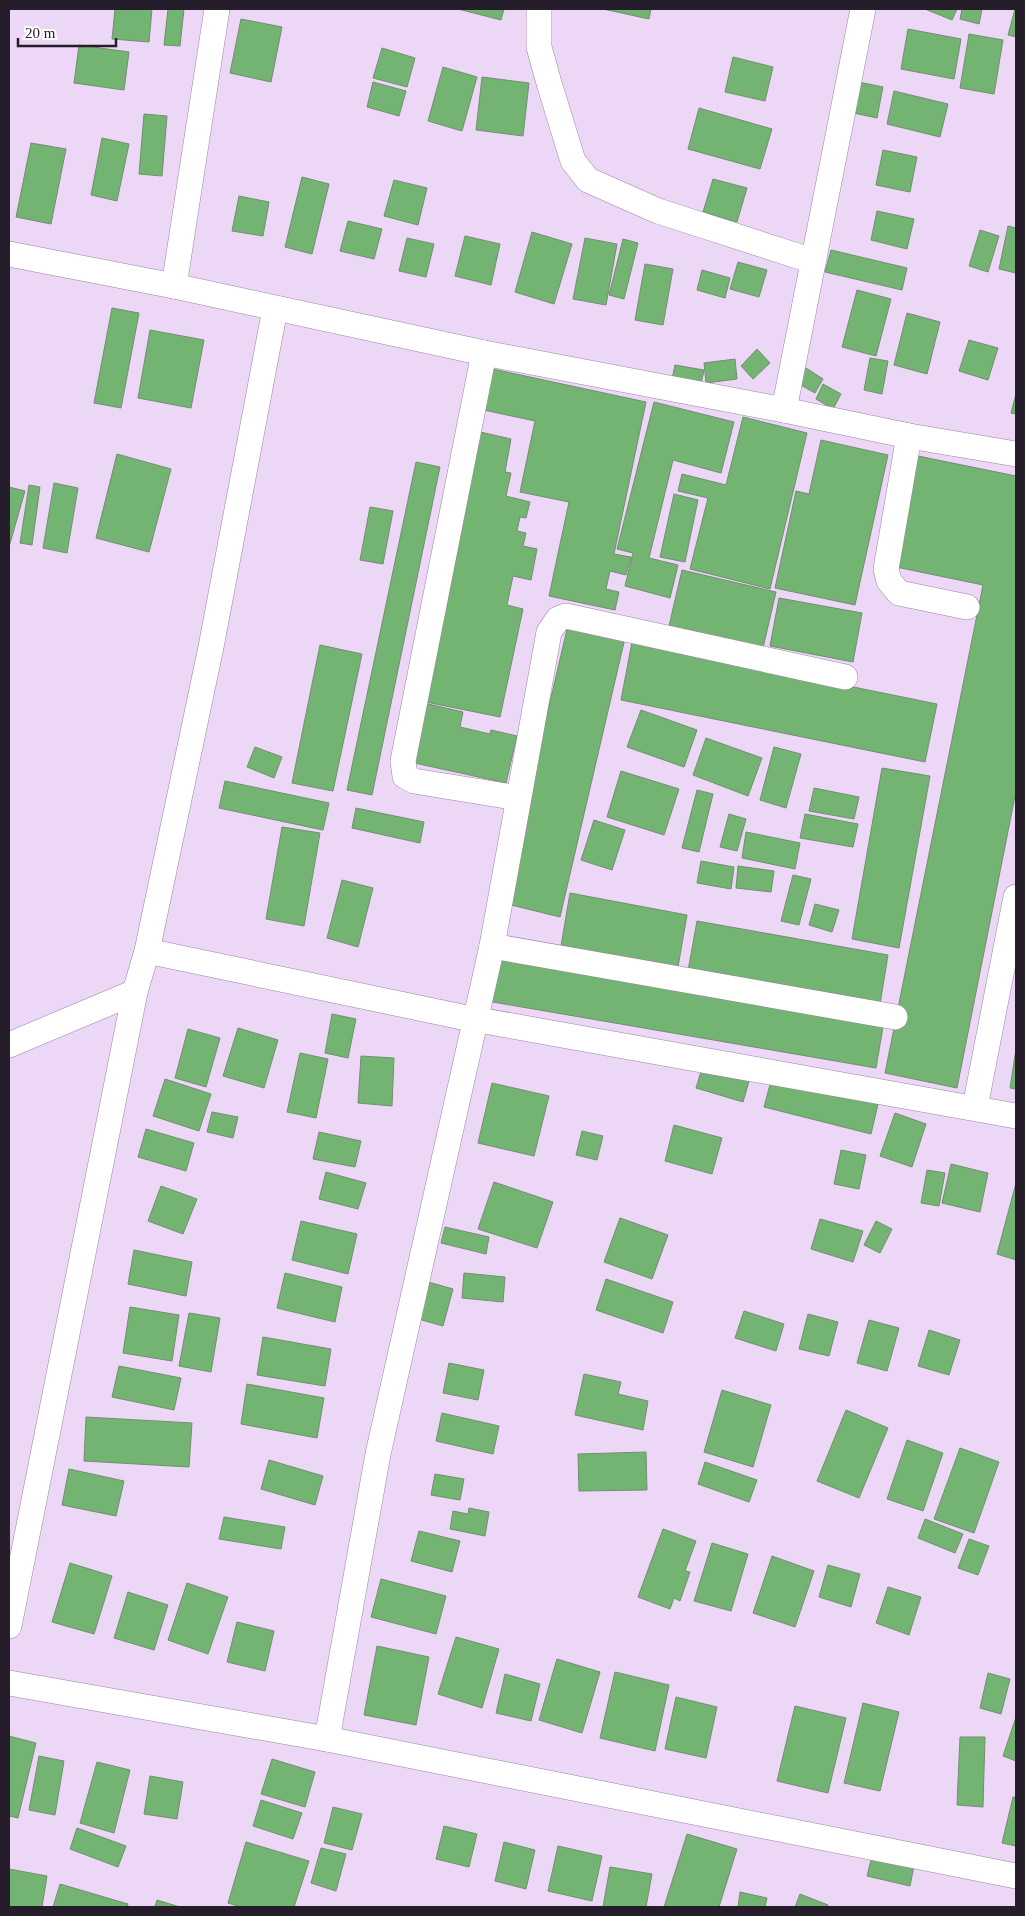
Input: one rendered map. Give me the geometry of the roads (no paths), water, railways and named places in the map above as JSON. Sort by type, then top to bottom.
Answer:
[{"type":"street","points":[[174,286],[217,9]]},
{"type":"street","points":[[538,9],[539,47],[549,83],[573,161],[588,180],[658,210],[813,261]]},
{"type":"street","points":[[784,410],[863,9]]},
{"type":"street","points":[[9,254],[174,286],[484,353],[910,436],[1016,454]]},
{"type":"street","points":[[9,1626],[135,992],[147,951],[211,647],[275,309]]},
{"type":"street","points":[[484,353],[403,761],[403,769],[405,776],[414,782],[518,798]]},
{"type":"street","points":[[910,436],[886,569],[889,582],[899,593],[967,607]]},
{"type":"street","points":[[327,1739],[378,1454],[492,946],[549,632],[558,619],[566,616],[846,677]]},
{"type":"street","points":[[975,1107],[1016,896]]},
{"type":"street","points":[[492,946],[895,1017]]},
{"type":"street","points":[[147,951],[476,1019],[975,1107],[1016,1116]]},
{"type":"street","points":[[9,1045],[135,992]]},
{"type":"street","points":[[9,1683],[327,1739],[1016,1876]]}]
